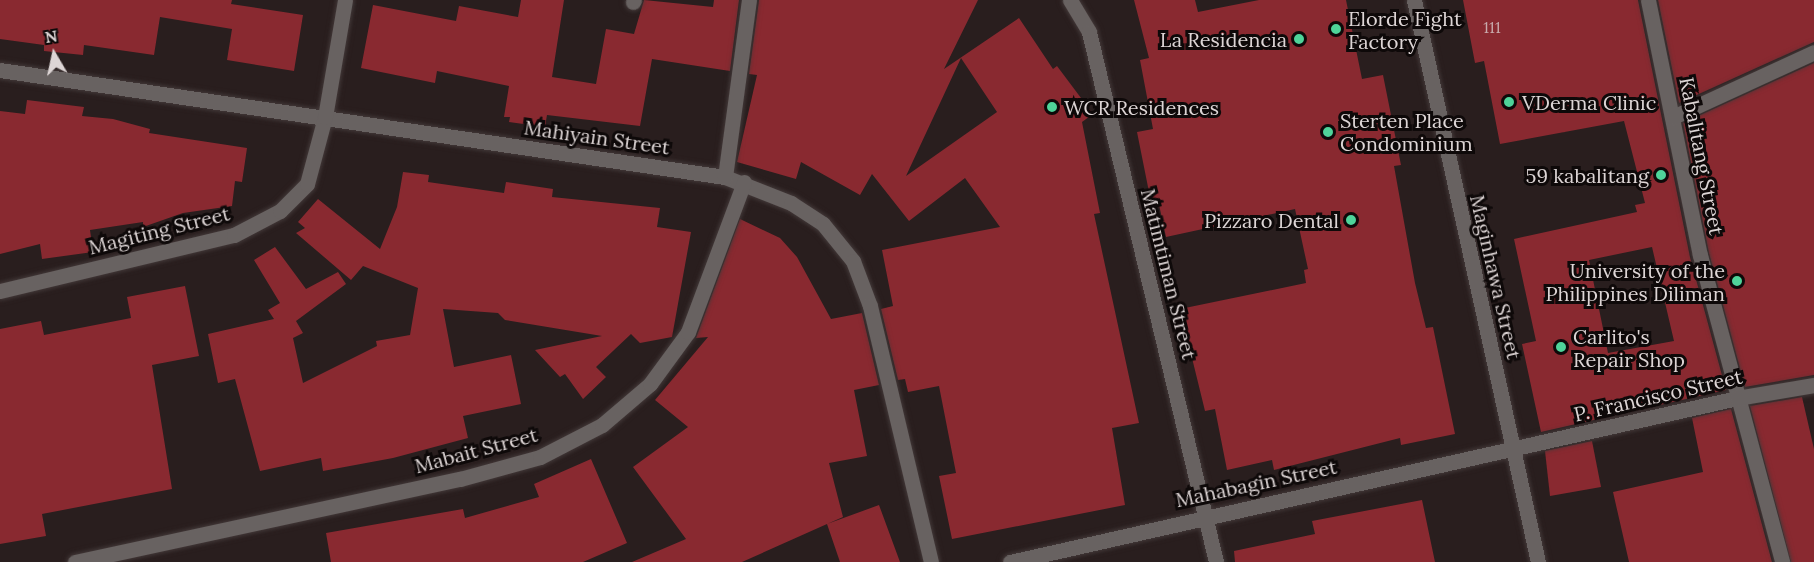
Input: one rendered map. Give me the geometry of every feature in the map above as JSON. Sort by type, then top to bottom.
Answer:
[{"type":"street","name":"Magiting Street","points":[[0,291],[234,235],[280,211],[307,184],[325,117],[345,0]]},
{"type":"street","points":[[725,177],[749,0]]},
{"type":"street","name":"Matimtiman Street","points":[[1070,0],[1089,32],[1216,562]]},
{"type":"street","name":"Maginhawa Street","points":[[1414,0],[1538,562]]},
{"type":"street","name":"Kabalitang Street","points":[[1648,0],[1700,255],[1782,562]]},
{"type":"street","points":[[1673,117],[1814,52]]},
{"type":"street","name":"Mahiyain Street","points":[[0,70],[725,177],[744,182],[823,224],[853,261],[870,306],[931,562]]},
{"type":"street","name":"Mabait Street","points":[[75,562],[460,480],[540,457],[602,425],[650,384],[688,332],[744,182]]},
{"type":"street","name":"P. Francisco Street","points":[[1513,450],[1737,398],[1814,385]]},
{"type":"street","name":"Mahabagin Street","points":[[1010,562],[1206,515],[1513,450]]},
{"type":"building","points":[[0,0],[232,0],[231,4],[303,15],[294,71],[227,60],[232,29],[160,17],[154,55],[84,45],[83,55],[44,51],[44,45],[0,39]]},
{"type":"building","points":[[521,0],[564,0],[552,77],[596,84],[606,29],[634,34],[644,0],[713,7],[714,0],[739,0],[730,71],[652,59],[640,126],[547,115],[545,127],[509,122],[510,117],[504,117],[509,86],[437,71],[435,83],[361,68],[373,5],[456,21],[459,6],[518,17]]},
{"type":"building","points":[[759,0],[978,0],[944,69],[1019,18],[1053,69],[1057,66],[1093,114],[1082,122],[1100,213],[1094,214],[1139,423],[1112,428],[1125,505],[952,539],[939,476],[956,473],[939,386],[908,392],[905,379],[898,380],[881,309],[893,306],[882,250],[1000,227],[965,178],[909,221],[872,174],[860,195],[801,162],[796,179],[737,162],[757,75],[749,74]],"holes":[[[961,58],[997,112],[906,176]]]},
{"type":"building","points":[[1134,0],[1195,0],[1198,12],[1259,0],[1346,0],[1362,79],[1383,75],[1401,165],[1394,166],[1415,283],[1426,328],[1433,327],[1455,434],[1401,445],[1400,438],[1274,470],[1272,460],[1227,470],[1215,409],[1205,411],[1180,309],[1306,283],[1304,270],[1308,269],[1295,209],[1166,237],[1158,200],[1151,202],[1137,132],[1153,129],[1140,60],[1149,58]]},
{"type":"building","points":[[1463,0],[1638,0],[1690,257],[1726,390],[1541,432],[1522,344],[1536,341],[1514,239],[1637,212],[1635,205],[1645,203],[1624,121],[1500,144],[1484,61],[1475,63]],"holes":[[[1652,247],[1674,341],[1608,353],[1589,260]]]},
{"type":"building","points":[[1658,0],[1814,0],[1814,42],[1679,103]]},
{"type":"building","points":[[1814,63],[1814,375],[1745,387],[1709,253],[1683,123]]},
{"type":"building","points":[[27,100],[84,107],[82,116],[113,119],[150,129],[149,133],[247,148],[242,182],[235,181],[232,206],[183,213],[143,227],[143,222],[90,230],[93,252],[42,259],[40,244],[0,254],[0,111],[25,114]]},
{"type":"building","points":[[403,172],[429,175],[428,182],[504,193],[506,182],[553,189],[552,197],[660,208],[657,227],[691,232],[672,337],[640,343],[631,334],[596,367],[606,377],[583,399],[565,374],[560,377],[535,350],[602,336],[505,320],[498,313],[443,309],[454,367],[511,355],[521,404],[463,416],[468,438],[393,458],[323,471],[321,458],[260,471],[235,379],[218,383],[208,334],[274,319],[268,310],[280,303],[254,260],[275,247],[306,289],[338,272],[346,284],[296,321],[303,333],[293,338],[303,383],[377,346],[376,341],[410,335],[418,288],[363,266],[351,280],[296,233],[305,228],[298,222],[318,199],[380,249],[397,207]]},
{"type":"building","points":[[740,219],[780,238],[797,257],[831,319],[862,313],[879,385],[854,390],[867,456],[829,463],[843,517],[742,562],[632,562],[686,539],[633,467],[688,427],[655,400],[708,337],[696,338]]},
{"type":"building","points":[[185,286],[199,356],[152,365],[172,489],[42,514],[46,536],[0,544],[0,329],[41,321],[44,335],[131,318],[127,297]]},
{"type":"building","points":[[1802,397],[1814,449],[1814,562],[1791,562],[1750,406]]},
{"type":"building","points":[[1731,409],[1772,562],[1629,562],[1613,492],[1703,472],[1692,418]]},
{"type":"building","points":[[1592,441],[1601,487],[1550,496],[1545,451]]},
{"type":"building","points":[[591,459],[627,543],[583,562],[331,562],[326,533],[463,509],[465,518],[539,497],[534,484]]},
{"type":"building","points":[[1422,500],[1435,562],[1235,562],[1234,551],[1315,534],[1312,521]]},
{"type":"building","points":[[879,505],[900,562],[840,562],[827,524]]},
{"type":"place","name":"Elorde Fight Factory","points":[[1336,29]]},
{"type":"place","name":"La Residencia","points":[[1299,39]]},
{"type":"place","name":"VDerma Clinic","points":[[1509,102]]},
{"type":"place","name":"WCR Residences","points":[[1052,107]]},
{"type":"place","name":"Sterten Place Condominium","points":[[1328,132]]},
{"type":"place","name":"59 kabalitang","points":[[1661,175]]},
{"type":"place","name":"Pizzaro Dental","points":[[1351,220]]},
{"type":"place","name":"University of the Philippines Diliman","points":[[1737,281]]},
{"type":"place","name":"Carlito's Repair Shop","points":[[1561,347]]}]
